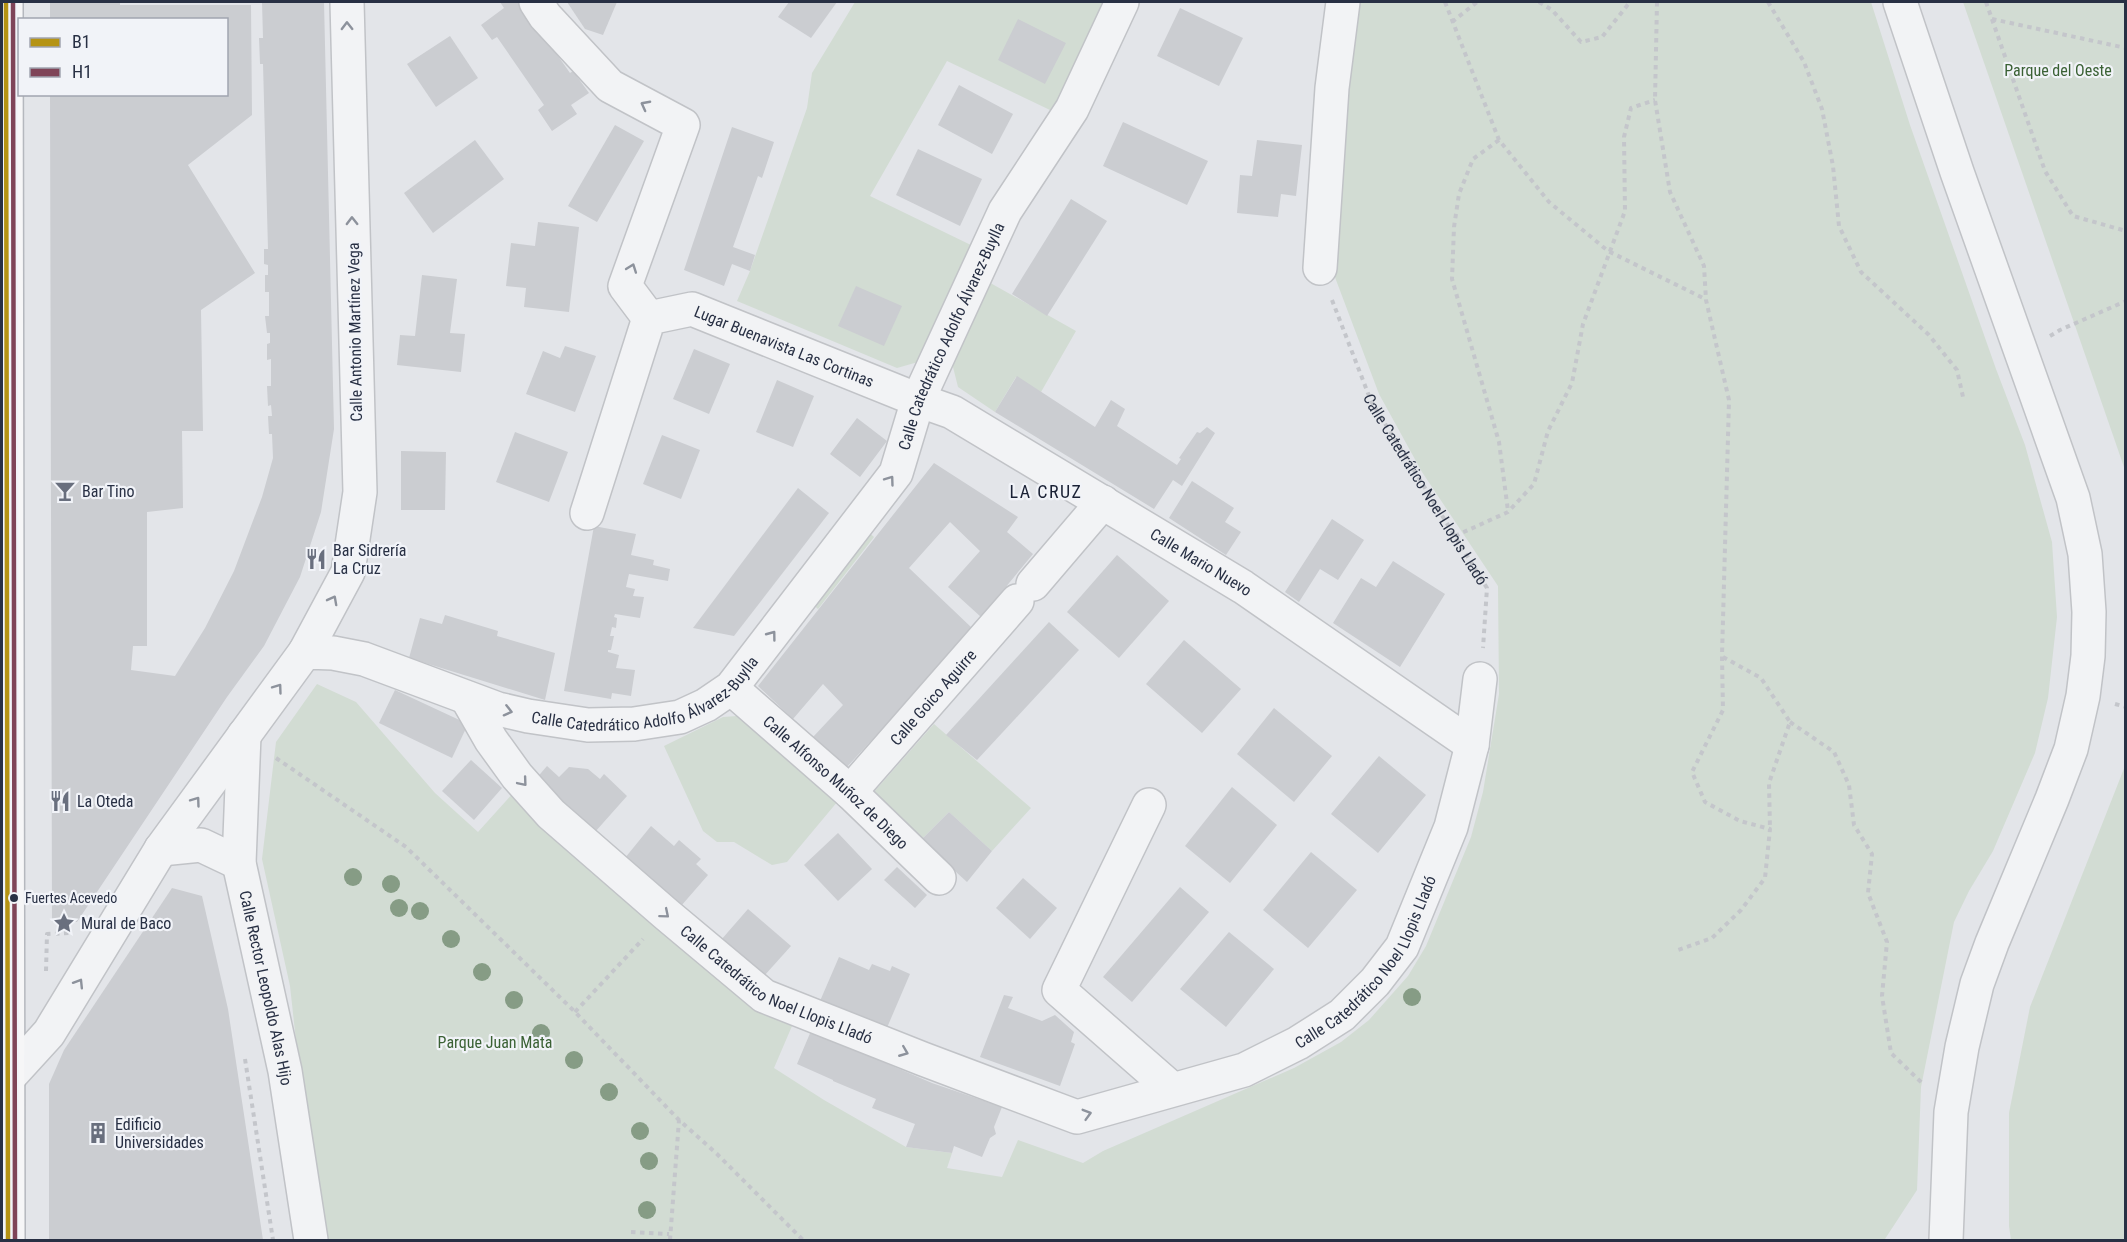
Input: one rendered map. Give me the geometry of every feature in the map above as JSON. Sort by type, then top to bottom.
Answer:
[{"type":"highway","points":[[6,2],[8,1240]]},
{"type":"street","name":"Calle Antonio Martínez Vega","points":[[305,652],[348,572],[360,492],[347,2]]},
{"type":"street","points":[[536,2],[545,16],[610,86],[683,125],[625,286],[649,318],[587,513]]},
{"type":"street","name":"Calle Catedrático Adolfo Álvarez-Buylla","points":[[305,652],[333,653],[364,659],[498,709],[559,722],[588,725],[634,724],[680,717],[706,705],[731,688],[896,473],[918,400],[1005,211],[1072,109],[1122,2]]},
{"type":"street","points":[[1320,268],[1332,87],[1343,2]]},
{"type":"street","points":[[1900,2],[2073,498],[2085,554],[2089,612],[2088,656],[2083,696],[2070,749],[1977,984],[1962,1047],[1951,1112],[1946,1240]]},
{"type":"street","name":"Lugar Buenavista Las Cortinas","points":[[649,318],[692,309],[918,400]]},
{"type":"street","name":"Calle Mario Nuevo","points":[[918,400],[952,412],[1243,587],[1472,745]]},
{"type":"street","name":"Calle Goico Aguirre","points":[[850,792],[1103,502]]},
{"type":"street","points":[[7,1079],[49,1033],[161,849],[305,652]]},
{"type":"street","name":"Calle Catedrático Noel Llopis Lladó","points":[[467,698],[491,740],[551,814],[764,996],[1077,1117],[1244,1070],[1298,1043],[1342,1015],[1375,982],[1402,947],[1451,827],[1472,745],[1480,679]]},
{"type":"street","name":"Calle Alfonso Muñoz de Diego","points":[[731,688],[850,792],[939,878]]},
{"type":"street","name":"Calle Rector Leopoldo Alas Hijo","points":[[243,735],[239,863],[285,1071],[311,1240]]},
{"type":"street","points":[[1149,805],[1059,990],[1172,1089]]},
{"type":"street","points":[[161,849],[201,845],[239,863]]},
{"type":"path","points":[[1445,2],[1499,140],[1549,202],[1608,251],[1706,300]]},
{"type":"path","points":[[1452,22],[1477,2]]},
{"type":"path","points":[[1539,2],[1552,10],[1581,42],[1602,37],[1630,2]]},
{"type":"path","points":[[1657,2],[1655,100],[1670,192],[1704,266],[1706,300],[1729,400],[1722,656],[1723,710],[1692,772],[1705,802],[1740,821],[1770,829]]},
{"type":"path","points":[[1768,2],[1804,62],[1822,109],[1833,166],[1839,226],[1861,272],[1929,335],[1957,370],[1963,397]]},
{"type":"path","points":[[1986,2],[2045,171],[2073,216],[2126,231]]},
{"type":"path","points":[[1991,19],[2126,48]]},
{"type":"path","points":[[1455,536],[1508,512],[1534,484],[1548,431],[1572,383],[1583,324],[1608,251],[1625,211],[1624,137],[1631,108],[1655,100]]},
{"type":"path","points":[[1499,140],[1473,159],[1459,194],[1454,227],[1452,279],[1499,442],[1508,512]]},
{"type":"path","name":"Calle Catedrático Noel Llopis Lladó","points":[[1320,268],[1371,401],[1487,588],[1480,679]]},
{"type":"path","points":[[2022,355],[2060,330],[2126,301]]},
{"type":"path","points":[[1722,656],[1761,678],[1790,722],[1834,752],[1849,785],[1854,825],[1872,854],[1868,893],[1887,942],[1882,996],[1891,1053],[1951,1112]]},
{"type":"path","points":[[1678,950],[1713,938],[1747,902],[1765,878],[1770,829],[1769,783],[1790,722]]},
{"type":"path","points":[[243,735],[406,847],[575,1012],[679,1120],[717,1154],[803,1240]]},
{"type":"path","points":[[575,1012],[666,914]]},
{"type":"path","points":[[45,982],[47,934],[54,934]]},
{"type":"path","points":[[245,1058],[273,1240]]},
{"type":"path","points":[[670,1240],[679,1120]]},
{"type":"path","points":[[631,1232],[669,1234]]},
{"type":"green space","points":[[855,2],[1109,2],[1074,79],[1050,110],[947,61],[870,196],[975,247],[918,362],[897,368],[737,301],[750,271],[807,108],[812,73]]},
{"type":"green space","name":"Parque Juan Mata","points":[[1354,2],[1871,2],[1910,125],[2025,445],[2052,542],[2057,617],[2048,698],[2035,753],[1993,851],[1954,922],[1921,1087],[1917,1190],[1885,1239],[318,1240],[290,986],[262,859],[276,742],[317,684],[356,702],[435,793],[478,832],[515,791],[795,1019],[774,1068],[906,1147],[952,1153],[947,1168],[1002,1177],[1018,1140],[1083,1163],[1103,1151],[1294,1068],[1341,1042],[1369,1020],[1408,976],[1426,946],[1471,837],[1483,792],[1499,694],[1498,586],[1422,472],[1379,394],[1330,264]]},
{"type":"green space","name":"Parque del Oeste","points":[[1963,2],[2125,2],[2125,470]]},
{"type":"green space","points":[[985,280],[1076,331],[1041,392],[1016,377],[995,412],[958,387],[952,363]]},
{"type":"green space","points":[[866,530],[874,537],[818,609],[809,601]]},
{"type":"green space","points":[[737,716],[838,801],[787,862],[772,865],[734,842],[717,842],[703,831],[664,746],[723,717]]},
{"type":"green space","points":[[934,724],[1031,808],[992,851],[949,812],[921,840],[873,793]]},
{"type":"green space","points":[[2125,766],[2125,1240],[2011,1240],[2009,1113],[2030,1007]]},
{"type":"building","points":[[50,2],[120,2],[120,5],[251,5],[252,115],[188,165],[255,273],[201,310],[203,431],[182,431],[183,508],[147,512],[147,646],[133,646],[131,670],[175,676],[205,628],[234,571],[262,497],[273,458],[272,434],[269,434],[268,416],[272,416],[271,405],[268,406],[267,386],[271,386],[271,359],[267,360],[270,333],[267,333],[265,316],[269,316],[269,292],[265,292],[265,275],[268,275],[268,265],[264,264],[264,249],[268,249],[263,64],[260,64],[259,38],[263,38],[262,2],[324,2],[334,429],[321,512],[300,577],[264,646],[227,697],[77,922],[52,922],[50,96],[228,96],[228,18],[50,18]]},
{"type":"building","points":[[500,2],[520,2],[570,73],[573,71],[589,93],[571,105],[577,114],[552,131],[538,110],[544,105],[497,37],[492,40],[481,25],[504,8]]},
{"type":"building","points":[[567,2],[617,2],[603,35],[585,29]]},
{"type":"building","points":[[789,2],[837,2],[811,38],[778,17]]},
{"type":"building","points":[[1180,8],[1243,38],[1219,86],[1157,56]]},
{"type":"building","points":[[1018,19],[1066,43],[1045,84],[998,60]]},
{"type":"building","points":[[450,36],[478,78],[436,107],[407,64]]},
{"type":"building","points":[[959,85],[1013,114],[992,154],[938,125]]},
{"type":"building","points":[[1123,122],[1208,161],[1187,205],[1103,166]]},
{"type":"building","points":[[615,125],[644,141],[597,222],[568,206]]},
{"type":"building","points":[[732,127],[774,142],[762,178],[758,176],[733,247],[755,255],[750,271],[732,264],[724,286],[684,270]]},
{"type":"building","points":[[475,140],[504,179],[433,233],[404,193]]},
{"type":"building","points":[[1257,140],[1302,145],[1296,196],[1281,194],[1278,217],[1237,213],[1240,175],[1252,176]]},
{"type":"building","points":[[918,149],[982,179],[960,226],[896,195]]},
{"type":"building","points":[[1071,199],[1107,221],[1047,316],[1012,294]]},
{"type":"building","points":[[538,222],[579,227],[569,312],[524,307],[526,288],[506,286],[511,243],[535,246]]},
{"type":"building","points":[[422,275],[457,279],[450,333],[465,334],[461,372],[397,365],[400,335],[415,336]]},
{"type":"building","points":[[856,286],[902,306],[884,346],[838,326]]},
{"type":"building","points":[[565,346],[596,356],[575,412],[526,394],[543,351],[560,358]]},
{"type":"building","points":[[694,349],[730,364],[709,414],[673,399]]},
{"type":"building","points":[[1017,376],[1095,427],[1111,400],[1125,409],[1117,426],[1177,465],[1181,459],[1179,458],[1197,432],[1200,433],[1207,427],[1215,433],[1182,486],[1173,480],[1154,509],[995,412]]},
{"type":"building","points":[[777,380],[814,396],[793,447],[756,432]]},
{"type":"building","points":[[857,418],[887,441],[860,477],[830,454]]},
{"type":"building","points":[[515,432],[568,452],[549,502],[496,482]]},
{"type":"building","points":[[662,435],[700,450],[681,499],[643,484]]},
{"type":"building","points":[[401,451],[446,452],[445,510],[401,510]]},
{"type":"building","points":[[934,463],[1018,517],[1007,532],[1033,554],[981,617],[948,587],[980,551],[950,522],[909,568],[972,628],[846,768],[813,737],[843,705],[823,684],[793,719],[758,686]]},
{"type":"building","points":[[1192,481],[1234,508],[1225,522],[1241,532],[1226,555],[1169,518]]},
{"type":"building","points":[[798,488],[829,513],[734,636],[693,628]]},
{"type":"building","points":[[1332,519],[1364,540],[1338,580],[1320,569],[1299,602],[1285,592]]},
{"type":"building","points":[[594,526],[636,534],[631,555],[654,560],[653,565],[670,569],[668,581],[629,574],[626,587],[635,589],[633,596],[644,597],[640,618],[615,614],[614,617],[617,618],[616,628],[612,627],[610,636],[614,636],[611,650],[608,652],[619,655],[616,668],[635,670],[631,696],[612,693],[611,699],[564,691]]},
{"type":"building","points":[[1117,555],[1169,601],[1119,658],[1067,612]]},
{"type":"building","points":[[1393,561],[1445,594],[1400,667],[1333,623],[1361,578],[1376,587]]},
{"type":"building","points":[[445,615],[498,631],[497,636],[555,653],[545,700],[409,658],[420,618],[442,624]]},
{"type":"building","points":[[1049,622],[1079,650],[977,760],[946,735]]},
{"type":"building","points":[[1184,640],[1241,689],[1202,733],[1146,684]]},
{"type":"building","points":[[395,690],[468,724],[452,758],[379,723]]},
{"type":"building","points":[[1274,708],[1332,756],[1294,802],[1237,754]]},
{"type":"building","points":[[1379,756],[1426,795],[1378,853],[1331,814]]},
{"type":"building","points":[[471,760],[502,788],[474,820],[442,791]]},
{"type":"building","points":[[547,766],[559,777],[569,767],[588,769],[600,779],[604,774],[627,796],[595,832],[535,780]]},
{"type":"building","points":[[1232,787],[1277,825],[1230,883],[1185,846]]},
{"type":"building","points":[[949,812],[992,851],[967,882],[921,840]]},
{"type":"building","points":[[651,826],[674,846],[679,840],[701,859],[696,864],[708,875],[681,906],[625,858]]},
{"type":"building","points":[[838,833],[872,869],[838,901],[804,865]]},
{"type":"building","points":[[1311,852],[1357,890],[1308,948],[1263,910]]},
{"type":"building","points":[[897,867],[927,895],[915,908],[884,880]]},
{"type":"building","points":[[1023,878],[1057,908],[1030,939],[996,908]]},
{"type":"building","points":[[1180,887],[1209,912],[1132,1002],[1103,977]]},
{"type":"building","points":[[172,888],[202,896],[228,1009],[263,1240],[49,1240],[49,1084],[64,1050]]},
{"type":"building","points":[[748,909],[791,946],[764,976],[721,940]]},
{"type":"building","points":[[1229,932],[1274,969],[1226,1027],[1180,989]]},
{"type":"building","points":[[839,957],[869,970],[872,964],[890,971],[892,966],[910,974],[886,1030],[820,1001]]},
{"type":"building","points":[[1004,995],[1013,997],[1008,1008],[1042,1021],[1055,1015],[1074,1032],[1071,1042],[1075,1044],[1060,1086],[980,1057]]},
{"type":"building","points":[[811,1031],[932,1083],[1002,1107],[994,1127],[996,1134],[990,1138],[982,1157],[954,1146],[952,1153],[906,1147],[915,1124],[872,1108],[876,1099],[797,1064]]},
{"type":"transit line","name":"B1","points":[[6,2],[8,1240]]},
{"type":"transit line","name":"H1","points":[[13,2],[15,1240]]},
{"type":"place","name":"Bar Tino","points":[[65,491]]},
{"type":"place","name":"Bar Sidrería La Cruz","points":[[316,559]]},
{"type":"place","name":"La Oteda","points":[[60,801]]},
{"type":"place","name":"Fuertes Acevedo","points":[[14,898]]},
{"type":"place","name":"Mural de Baco","points":[[64,923]]},
{"type":"place","name":"Edificio Universidades","points":[[98,1133]]},
{"type":"district","name":"LA CRUZ","points":[[1046,491]]}]
